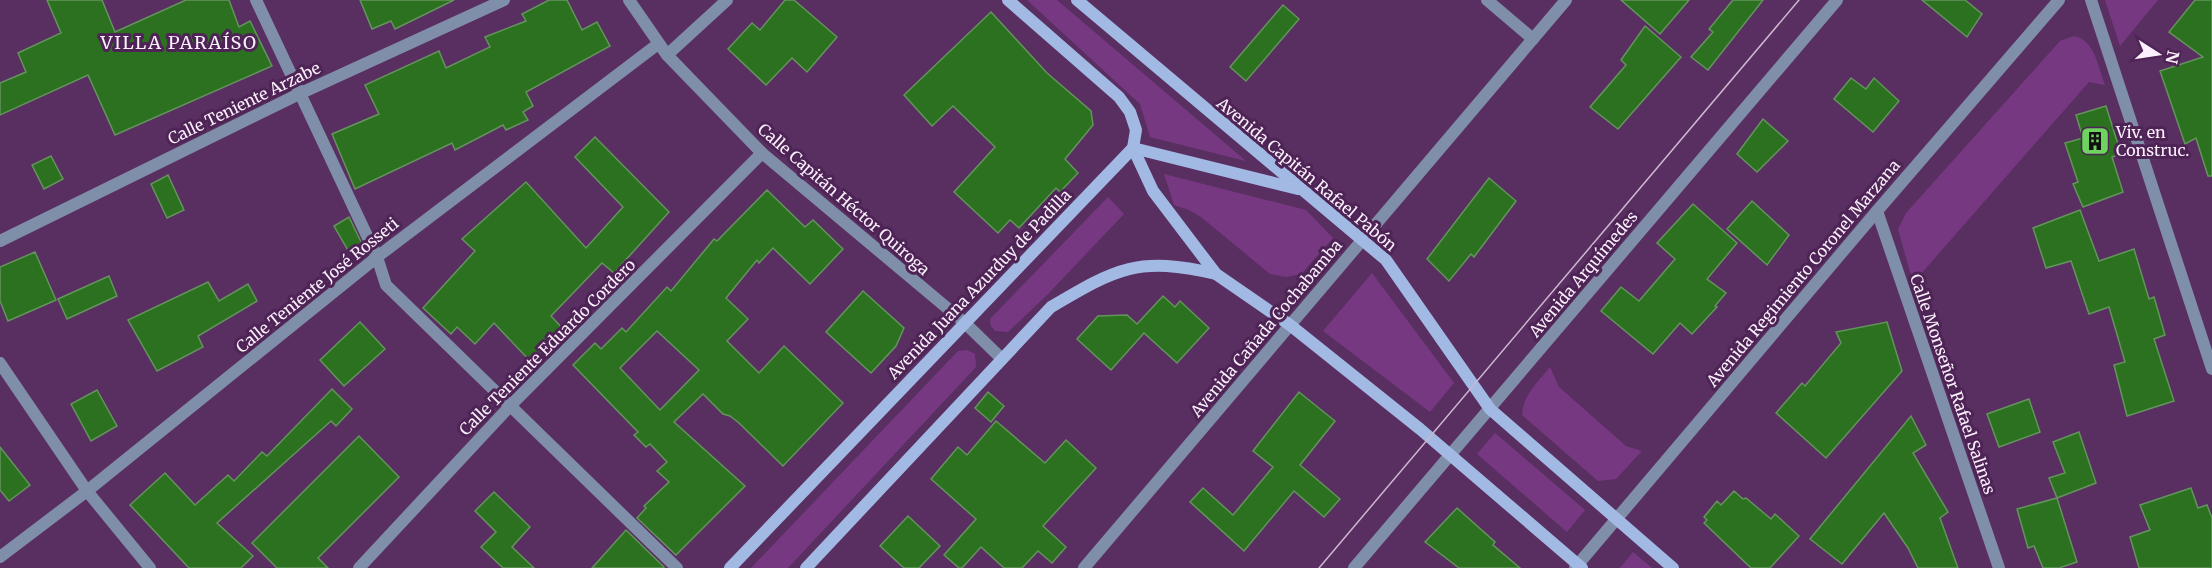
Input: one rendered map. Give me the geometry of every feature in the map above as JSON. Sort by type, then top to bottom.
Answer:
[{"type":"main road","points":[[1008,0],[1119,97],[1130,112],[1136,130],[1133,148],[1153,191],[1216,274],[1290,325],[1451,456],[1578,567]]},
{"type":"main road","name":"Avenida Capitán Rafael Pabón","points":[[1077,0],[1386,260],[1490,409],[1673,568]]},
{"type":"main road","points":[[1133,148],[1301,190]]},
{"type":"main road","name":"Avenida Juana Azurduy de Padilla","points":[[730,568],[1133,148]]},
{"type":"main road","points":[[806,568],[1051,307],[1095,281],[1124,269],[1161,264],[1216,274]]},
{"type":"street","points":[[256,0],[377,257],[386,285],[677,568]]},
{"type":"street","name":"Calle Teniente Arzabe","points":[[0,241],[299,94],[504,0]]},
{"type":"street","name":"Calle Capitán Héctor Quiroga","points":[[628,0],[667,55],[762,153],[965,323],[1002,359]]},
{"type":"street","points":[[667,55],[727,0]]},
{"type":"street","points":[[1487,0],[1533,39]]},
{"type":"street","name":"Avenida Cañada Cochabamba","points":[[1084,568],[1566,0]]},
{"type":"street","name":"Avenida Arquímedes","points":[[1354,568],[1837,0]]},
{"type":"street","name":"Avenida Regimiento Coronel Marzana","points":[[1578,567],[1877,211],[2059,0]]},
{"type":"street","points":[[2091,0],[2212,369]]},
{"type":"street","name":"Calle Teniente José Rosseti","points":[[0,557],[87,491],[377,257],[658,44]]},
{"type":"street","name":"Calle Teniente Eduardo Cordero","points":[[359,568],[511,405],[762,153]]},
{"type":"street","name":"Calle Monseñor Rafael Salinas","points":[[1877,211],[1999,568]]},
{"type":"street","points":[[0,363],[87,491],[150,568]]},
{"type":"shaded area","points":[[1027,0],[1057,0],[1246,161],[1150,137],[1140,104]]},
{"type":"shaded area","points":[[2105,0],[2158,0],[2120,46]]},
{"type":"shaded area","points":[[2074,36],[2087,43],[2091,49],[2105,85],[2089,82],[1913,283],[1898,229],[1906,213],[2060,41]]},
{"type":"shaded area","points":[[1164,174],[1306,210],[1333,238],[1301,274],[1286,277],[1270,274],[1201,217],[1174,205]]},
{"type":"shaded area","points":[[1108,197],[1124,214],[1047,295],[1008,332],[995,331],[990,319]]},
{"type":"shaded area","points":[[1372,273],[1454,383],[1430,412],[1323,331]]},
{"type":"shaded area","points":[[967,350],[975,354],[976,367],[788,568],[751,568],[958,351]]},
{"type":"shaded area","points":[[1550,367],[1559,387],[1626,446],[1642,451],[1616,479],[1598,481],[1522,415],[1528,395]]},
{"type":"shaded area","points":[[1495,433],[1585,510],[1567,532],[1477,454]]},
{"type":"shaded area","points":[[1633,552],[1652,568],[1620,568]]},
{"type":"building","points":[[47,0],[102,0],[115,32],[186,0],[229,0],[239,27],[250,21],[272,66],[115,135],[88,75],[0,115],[0,83],[26,72],[18,53],[61,33]]},
{"type":"building","points":[[360,0],[454,0],[395,29],[391,21],[372,29]]},
{"type":"building","points":[[549,0],[567,0],[582,30],[597,22],[610,46],[526,92],[533,106],[523,112],[528,120],[506,130],[503,125],[455,150],[452,143],[355,189],[332,134],[379,114],[365,85],[439,51],[446,68],[490,47],[485,37],[526,21],[522,14]]},
{"type":"building","points":[[785,0],[794,0],[837,37],[807,72],[792,58],[766,85],[728,49],[752,23],[760,30]]},
{"type":"building","points":[[1621,0],[1689,0],[1660,34]]},
{"type":"building","points":[[1733,0],[1763,0],[1708,70],[1691,57],[1713,32],[1709,29]]},
{"type":"building","points":[[1922,0],[1965,0],[1982,14],[1967,37]]},
{"type":"building","points":[[2195,0],[2212,0],[2212,176],[2208,176],[2196,138],[2185,144],[2160,71],[2203,57],[2169,32]]},
{"type":"building","points":[[1283,5],[1299,19],[1246,81],[1230,67]]},
{"type":"building","points":[[991,12],[1047,73],[1091,111],[1093,125],[1065,159],[1078,173],[1060,192],[1056,188],[1019,228],[1010,220],[998,233],[954,192],[995,147],[953,106],[932,126],[904,95]]},
{"type":"building","points":[[1645,26],[1681,57],[1618,129],[1590,107],[1626,65],[1621,60]]},
{"type":"building","points":[[1851,78],[1866,89],[1874,78],[1899,101],[1873,132],[1834,99]]},
{"type":"building","points":[[2106,106],[2121,154],[2112,157],[2123,192],[2083,207],[2073,184],[2078,182],[2065,143],[2083,138],[2076,115]]},
{"type":"building","points":[[1763,119],[1788,141],[1757,172],[1737,154]]},
{"type":"building","points":[[595,137],[669,212],[614,273],[602,263],[551,316],[564,330],[531,362],[494,323],[475,344],[457,327],[451,334],[423,308],[475,251],[462,239],[526,182],[586,248],[623,207],[575,157]]},
{"type":"building","points":[[51,156],[63,179],[44,189],[32,165]]},
{"type":"building","points":[[168,175],[184,210],[167,218],[151,184]]},
{"type":"building","points":[[1489,178],[1516,201],[1474,257],[1471,254],[1449,281],[1427,259]]},
{"type":"building","points":[[767,190],[805,227],[813,220],[843,249],[810,284],[773,248],[759,263],[757,260],[726,298],[748,319],[727,341],[759,373],[784,346],[843,403],[783,466],[739,423],[723,414],[703,394],[674,422],[745,486],[676,555],[637,518],[646,508],[644,506],[669,482],[657,471],[667,462],[650,444],[646,447],[634,435],[638,432],[573,365],[595,343],[601,349],[622,328],[626,332],[667,287],[671,291],[714,239],[717,241]],"holes":[[[657,331],[699,370],[660,410],[620,368]]]},
{"type":"building","points":[[1752,201],[1789,235],[1767,265],[1727,229]]},
{"type":"building","points":[[1693,204],[1737,243],[1707,279],[1726,293],[1715,306],[1717,307],[1692,334],[1680,323],[1653,354],[1601,311],[1621,287],[1639,301],[1675,259],[1657,243]]},
{"type":"building","points":[[2080,210],[2099,261],[2134,249],[2149,299],[2154,297],[2165,335],[2154,339],[2174,401],[2127,416],[2114,365],[2125,362],[2109,307],[2089,314],[2071,261],[2046,268],[2033,228]]},
{"type":"building","points":[[349,217],[362,244],[349,252],[334,226]]},
{"type":"building","points":[[35,252],[56,300],[8,321],[0,301],[0,267]]},
{"type":"building","points":[[109,276],[117,296],[67,319],[58,299]]},
{"type":"building","points":[[208,282],[219,301],[248,284],[257,301],[198,336],[203,347],[157,371],[128,320]]},
{"type":"building","points":[[863,291],[904,328],[896,346],[871,373],[826,332]]},
{"type":"building","points":[[1163,296],[1175,307],[1180,301],[1209,328],[1177,363],[1144,333],[1111,370],[1077,339],[1098,316],[1127,315],[1137,324]]},
{"type":"building","points":[[360,322],[385,349],[344,386],[320,360]]},
{"type":"building","points":[[1887,322],[1902,371],[1826,458],[1776,413],[1802,383],[1805,386],[1841,343],[1836,332]]},
{"type":"building","points":[[332,389],[352,409],[336,426],[331,421],[217,523],[253,556],[241,568],[189,568],[130,505],[165,473],[195,505],[228,475],[234,481],[262,452],[267,456]]},
{"type":"building","points":[[97,390],[117,426],[91,441],[71,404]]},
{"type":"building","points":[[988,392],[1004,406],[991,422],[975,408]]},
{"type":"building","points":[[1299,392],[1335,421],[1300,465],[1340,499],[1324,517],[1294,491],[1244,551],[1190,502],[1203,488],[1233,515],[1273,467],[1253,451]]},
{"type":"building","points":[[2029,399],[2040,432],[1999,447],[1987,414]]},
{"type":"building","points":[[1911,416],[1926,445],[1913,453],[1948,512],[1940,518],[1958,568],[1918,568],[1908,548],[1884,513],[1842,564],[1810,539]]},
{"type":"building","points":[[996,421],[1045,463],[1066,440],[1096,468],[1043,526],[1066,547],[1052,563],[1038,551],[1022,568],[1004,568],[981,547],[962,568],[959,568],[944,555],[976,519],[931,479],[958,447],[967,455]]},
{"type":"building","points":[[2079,432],[2096,483],[2057,498],[2049,478],[2065,473],[2053,442]]},
{"type":"building","points":[[359,436],[399,477],[318,558],[328,568],[277,568],[252,543]]},
{"type":"building","points":[[0,447],[30,485],[9,501],[0,490]]},
{"type":"building","points":[[2191,488],[2198,508],[2207,505],[2212,518],[2212,568],[2139,568],[2130,537],[2150,530],[2140,505]]},
{"type":"building","points":[[1734,491],[1771,519],[1775,514],[1799,536],[1770,568],[1751,568],[1704,523],[1707,520],[1704,517],[1717,501],[1721,505]]},
{"type":"building","points":[[494,492],[530,527],[512,547],[534,568],[503,568],[481,547],[496,532],[475,511]]},
{"type":"building","points":[[2057,498],[2077,562],[2059,568],[2043,568],[2034,546],[2028,548],[2017,509]]},
{"type":"building","points":[[1457,508],[1495,542],[1493,545],[1520,568],[1459,568],[1425,542]]},
{"type":"building","points":[[908,516],[940,546],[919,568],[904,568],[880,546]]},
{"type":"building","points":[[626,530],[664,567],[664,568],[592,568]]},
{"type":"tram line","points":[[1319,568],[1799,0]]},
{"type":"place","name":"Viv. en Construc.","points":[[2095,141]]},
{"type":"district","name":"VILLA PARAÍSO","points":[[179,42]]}]
